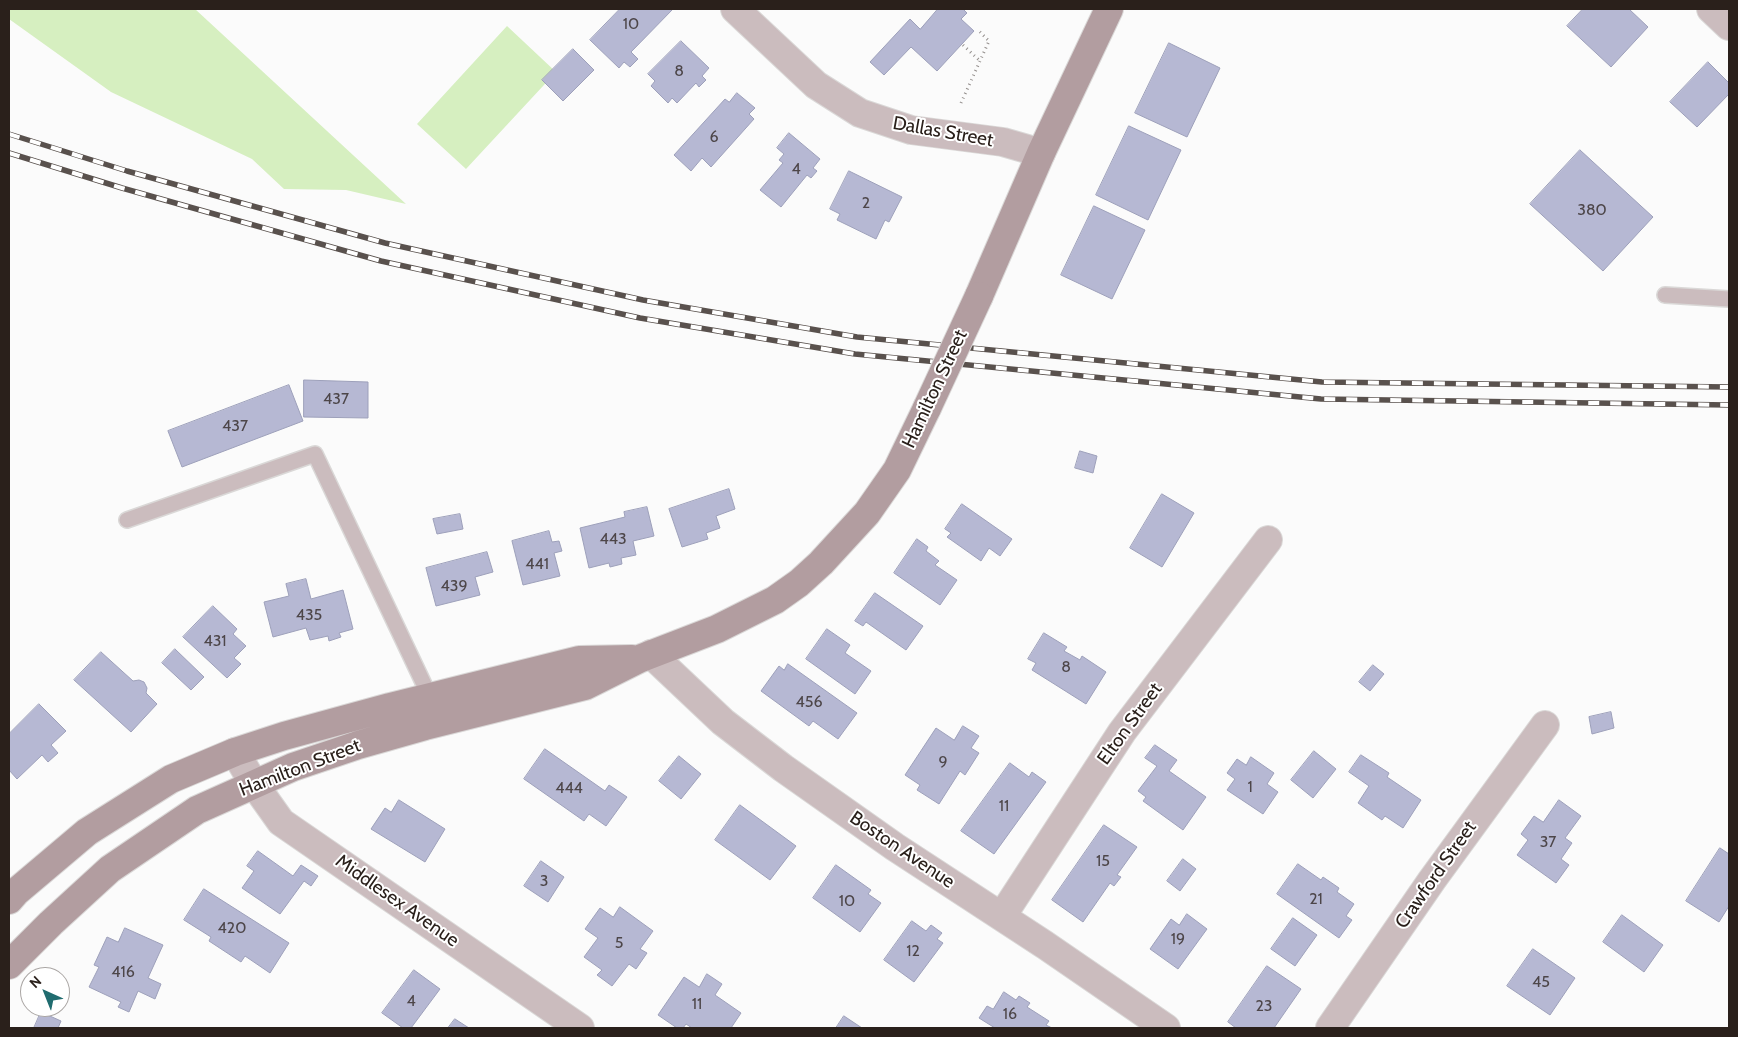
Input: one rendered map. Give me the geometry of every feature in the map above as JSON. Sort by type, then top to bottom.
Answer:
[{"type":"main road","name":"Hamilton Street","points":[[9,965],[51,922],[110,869],[198,810],[293,766],[358,745],[425,726],[585,686],[645,657],[695,639],[747,615],[776,600],[799,583],[822,563],[855,528],[879,498],[897,470],[979,296],[1040,153],[1109,9]]},
{"type":"main road","name":"Hamilton Street","points":[[9,900],[87,832],[171,779],[236,752],[284,736],[579,660],[645,657]]},
{"type":"street","name":"Dallas Street","points":[[735,9],[816,85],[860,113],[911,130],[1003,142],[1040,153]]},
{"type":"street","points":[[1711,9],[1729,26]]},
{"type":"street","name":"Elton Street","points":[[1002,916],[1122,732],[1268,540]]},
{"type":"street","name":"Boston Avenue","points":[[645,657],[753,746],[895,847],[1002,916],[1166,1028]]},
{"type":"street","name":"Crawford Street","points":[[1330,1028],[1443,864],[1545,725]]},
{"type":"street","name":"Middlesex Avenue","points":[[236,752],[254,784],[281,822],[580,1028]]},
{"type":"lane","points":[[1665,295],[1729,299]]},
{"type":"lane","points":[[127,520],[315,454],[430,697]]},
{"type":"path","points":[[961,103],[989,41],[977,29]]},
{"type":"path","points":[[963,45],[980,61]]},
{"type":"green space","points":[[9,9],[195,9],[406,204],[346,190],[284,189],[252,159],[111,92],[9,19]]},
{"type":"green space","points":[[507,26],[556,72],[466,169],[417,124]]},
{"type":"building","points":[[620,9],[673,9],[631,52],[638,59],[630,67],[624,62],[619,68],[590,40]]},
{"type":"building","points":[[938,9],[963,9],[967,13],[961,19],[974,31],[937,71],[911,47],[884,75],[870,62],[910,19],[920,29]]},
{"type":"building","points":[[1583,9],[1629,9],[1648,27],[1611,67],[1567,26]]},
{"type":"building","points":[[681,41],[709,68],[702,76],[706,80],[699,87],[696,83],[677,103],[672,98],[668,103],[651,86],[655,81],[648,74]]},
{"type":"building","points":[[1169,43],[1220,68],[1187,137],[1135,113]]},
{"type":"building","points":[[573,49],[594,70],[563,101],[542,80]]},
{"type":"building","points":[[1708,62],[1729,83],[1729,94],[1697,127],[1670,102]]},
{"type":"building","points":[[737,93],[755,108],[749,114],[754,119],[711,167],[702,158],[691,171],[674,155],[725,99],[729,102]]},
{"type":"building","points":[[1129,126],[1181,150],[1148,220],[1096,195]]},
{"type":"building","points":[[789,133],[820,159],[813,168],[817,171],[811,178],[807,175],[781,207],[760,190],[783,163],[779,160],[784,154],[777,148]]},
{"type":"building","points":[[1580,150],[1653,217],[1603,271],[1530,204]]},
{"type":"building","points":[[849,171],[902,197],[889,222],[885,220],[876,239],[837,220],[840,214],[830,209]]},
{"type":"building","points":[[1094,206],[1145,230],[1112,299],[1061,275]]},
{"type":"building","points":[[304,380],[368,382],[368,418],[304,417]]},
{"type":"building","points":[[289,385],[303,421],[182,467],[168,431]]},
{"type":"building","points":[[1080,451],[1097,456],[1093,473],[1075,468]]},
{"type":"building","points":[[729,489],[735,509],[716,516],[720,528],[706,533],[708,539],[682,547],[669,509]]},
{"type":"building","points":[[1162,494],[1194,513],[1162,567],[1130,548]]},
{"type":"building","points":[[962,504],[1012,539],[1000,556],[989,548],[981,561],[947,537],[951,533],[945,529]]},
{"type":"building","points":[[647,507],[654,536],[633,541],[636,555],[621,558],[622,564],[610,567],[609,563],[589,568],[580,528],[625,517],[624,512]]},
{"type":"building","points":[[460,514],[463,529],[437,534],[433,519]]},
{"type":"building","points":[[549,531],[552,542],[559,541],[562,551],[554,553],[560,576],[523,585],[512,541]]},
{"type":"building","points":[[917,539],[928,547],[926,551],[939,561],[935,565],[957,580],[940,605],[894,573]]},
{"type":"building","points":[[487,552],[493,572],[475,577],[480,595],[436,606],[426,568]]},
{"type":"building","points":[[306,579],[311,599],[343,590],[353,629],[339,633],[341,637],[329,641],[328,636],[310,640],[306,628],[273,637],[264,602],[289,596],[286,584]]},
{"type":"building","points":[[875,593],[923,626],[906,650],[866,622],[863,626],[855,621]]},
{"type":"building","points":[[213,606],[237,629],[233,634],[246,646],[234,658],[241,664],[227,678],[183,637]]},
{"type":"building","points":[[827,629],[850,645],[845,653],[871,671],[855,694],[806,659]]},
{"type":"building","points":[[1044,633],[1067,647],[1064,651],[1080,660],[1082,656],[1106,672],[1086,704],[1032,670],[1036,663],[1028,659]]},
{"type":"building","points":[[175,649],[204,677],[191,690],[162,663]]},
{"type":"building","points":[[101,652],[133,681],[139,680],[144,682],[147,688],[146,693],[157,704],[131,732],[74,680]]},
{"type":"building","points":[[788,664],[857,713],[838,739],[813,721],[809,726],[761,691],[779,666],[784,670]]},
{"type":"building","points":[[1373,665],[1384,674],[1370,691],[1359,682]]},
{"type":"building","points":[[39,704],[66,731],[51,745],[58,753],[48,762],[42,755],[17,779],[9,770],[9,734]]},
{"type":"building","points":[[1611,712],[1614,728],[1592,734],[1589,717]]},
{"type":"building","points":[[963,726],[979,736],[971,748],[979,753],[965,775],[960,771],[939,804],[917,790],[920,785],[905,775],[936,728],[954,740]]},
{"type":"building","points":[[1155,745],[1177,760],[1169,771],[1206,797],[1183,830],[1143,801],[1146,797],[1138,791],[1157,766],[1145,758]]},
{"type":"building","points":[[545,749],[605,791],[609,785],[627,797],[606,826],[589,814],[584,821],[524,779]]},
{"type":"building","points":[[1314,751],[1336,769],[1313,798],[1291,780]]},
{"type":"building","points":[[1361,755],[1389,773],[1387,777],[1421,800],[1403,828],[1385,816],[1382,820],[1358,803],[1369,786],[1349,772]]},
{"type":"building","points":[[679,756],[701,774],[681,799],[659,781]]},
{"type":"building","points":[[1251,757],[1274,773],[1267,784],[1278,792],[1263,814],[1227,790],[1235,779],[1227,773],[1237,759],[1246,765]]},
{"type":"building","points":[[1010,763],[1029,777],[1032,772],[1046,782],[994,854],[961,831]]},
{"type":"building","points":[[399,800],[445,829],[425,862],[371,829],[385,808],[391,812]]},
{"type":"building","points":[[1559,800],[1581,816],[1565,838],[1572,843],[1561,859],[1569,865],[1556,883],[1517,855],[1528,840],[1521,834],[1534,816],[1543,822]]},
{"type":"building","points":[[740,805],[796,846],[770,880],[715,840]]},
{"type":"building","points":[[1104,825],[1137,847],[1117,875],[1121,877],[1114,886],[1110,883],[1083,922],[1052,900]]},
{"type":"building","points":[[1720,848],[1729,854],[1729,906],[1719,922],[1686,901]]},
{"type":"building","points":[[258,851],[293,876],[301,865],[318,876],[311,886],[304,881],[280,914],[242,888],[254,871],[247,866]]},
{"type":"building","points":[[1183,859],[1196,869],[1180,891],[1167,881]]},
{"type":"building","points":[[541,861],[564,877],[548,902],[524,886]]},
{"type":"building","points":[[1298,864],[1321,880],[1323,877],[1339,888],[1337,892],[1354,904],[1346,916],[1352,920],[1339,938],[1277,894]]},
{"type":"building","points":[[836,865],[871,890],[868,894],[881,903],[860,932],[813,898]]},
{"type":"building","points":[[204,889],[289,943],[270,973],[245,956],[241,962],[209,941],[211,937],[184,920]]},
{"type":"building","points":[[620,907],[653,931],[640,949],[647,953],[636,969],[629,964],[612,986],[597,975],[602,970],[584,957],[598,938],[585,929],[600,908],[613,917]]},
{"type":"building","points":[[1187,914],[1207,929],[1178,969],[1150,949],[1171,919],[1179,925]]},
{"type":"building","points":[[1622,915],[1663,945],[1644,972],[1603,942]]},
{"type":"building","points":[[1293,918],[1317,935],[1295,966],[1271,949]]},
{"type":"building","points":[[912,921],[926,931],[931,925],[942,933],[937,939],[943,943],[914,982],[884,960]]},
{"type":"building","points":[[125,928],[163,945],[148,978],[161,984],[155,999],[138,991],[129,1012],[118,1007],[121,1002],[89,987],[99,967],[94,965],[107,937],[118,942]]},
{"type":"building","points":[[1533,949],[1575,978],[1550,1015],[1507,986]]},
{"type":"building","points":[[1267,966],[1301,989],[1274,1028],[1236,1028],[1228,1022]]},
{"type":"building","points":[[414,970],[440,989],[411,1028],[403,1028],[382,1013]]},
{"type":"building","points":[[707,974],[722,984],[715,995],[741,1013],[731,1028],[692,1028],[686,1024],[683,1028],[677,1028],[658,1015],[684,977],[699,987]]},
{"type":"building","points":[[1004,992],[1016,1000],[1019,996],[1030,1003],[1027,1007],[1049,1021],[1046,1025],[1052,1028],[995,1028],[979,1018],[987,1006],[993,1009]]},
{"type":"building","points":[[844,1016],[862,1028],[836,1028]]},
{"type":"building","points":[[39,1017],[52,1017],[61,1021],[58,1028],[34,1028]]},
{"type":"building","points":[[455,1019],[469,1028],[448,1028]]},
{"type":"railway","points":[[9,134],[127,171],[385,243],[643,300],[857,337],[1322,382],[1729,387]]},
{"type":"railway","points":[[9,153],[122,188],[381,261],[640,318],[855,354],[1321,399],[1729,405]]}]
